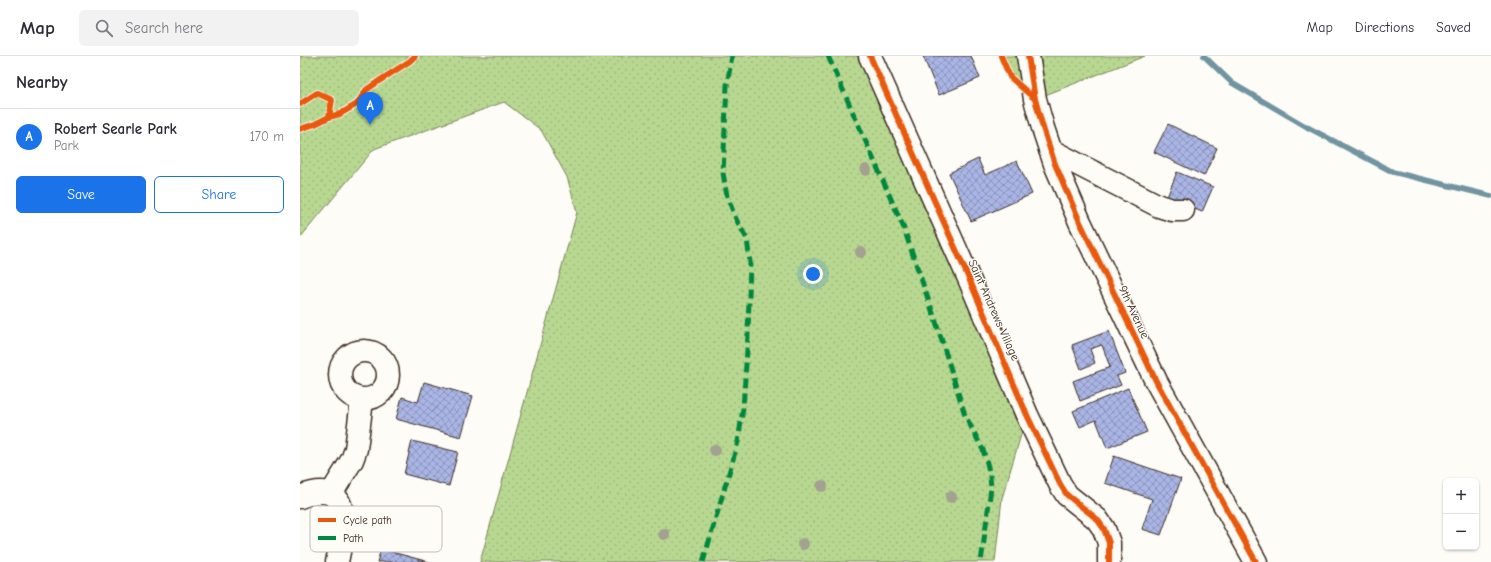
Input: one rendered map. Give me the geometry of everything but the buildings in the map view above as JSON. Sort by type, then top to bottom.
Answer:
[{"type":"street","name":"Saint Andrews Village","points":[[870,56],[970,281],[1027,416],[1060,484],[1067,495],[1096,518],[1104,529],[1109,543],[1108,562]]},
{"type":"street","name":"9th Avenue","points":[[1028,56],[1035,99],[1043,128],[1050,150],[1080,222],[1156,381],[1256,562]]},
{"type":"street","points":[[1050,150],[1159,206],[1172,210],[1183,210]]},
{"type":"street","points":[[331,494],[352,460],[356,449],[362,400]]},
{"type":"street","points":[[300,497],[309,493],[317,492],[331,494],[338,500],[340,506]]},
{"type":"street","points":[[337,562],[339,552]]},
{"type":"green space","points":[[300,56],[870,56],[1027,415],[1002,498],[995,562],[480,562],[577,212],[567,177],[541,130],[504,102],[374,149],[300,238]]},
{"type":"green space","points":[[1001,56],[1145,56],[1035,99],[1010,77]]},
{"type":"waterway","points":[[1204,56],[1232,83],[1307,127],[1393,172],[1491,196]]},
{"type":"marked path","points":[[703,562],[738,442],[743,408],[748,335],[750,262],[747,239],[736,219],[727,196],[723,173],[727,85],[732,56]]},
{"type":"marked path","points":[[828,56],[903,226],[937,325],[965,415],[983,450],[987,463],[991,488],[981,562]]},
{"type":"cycle path","points":[[300,129],[340,114],[357,104],[366,90],[410,61],[415,56]]},
{"type":"cycle path","points":[[870,56],[970,281],[1027,415],[1060,484],[1067,495],[1097,519],[1104,529],[1109,543],[1109,562]]},
{"type":"cycle path","points":[[1001,56],[1010,77],[1035,99]]},
{"type":"cycle path","points":[[1028,56],[1035,99],[1043,128],[1055,164],[1080,222],[1156,381],[1256,562]]},
{"type":"cycle path","points":[[300,104],[317,93],[332,100],[329,117]]},
{"type":"place","name":"Robert Searle Park","points":[[370,125]]}]
